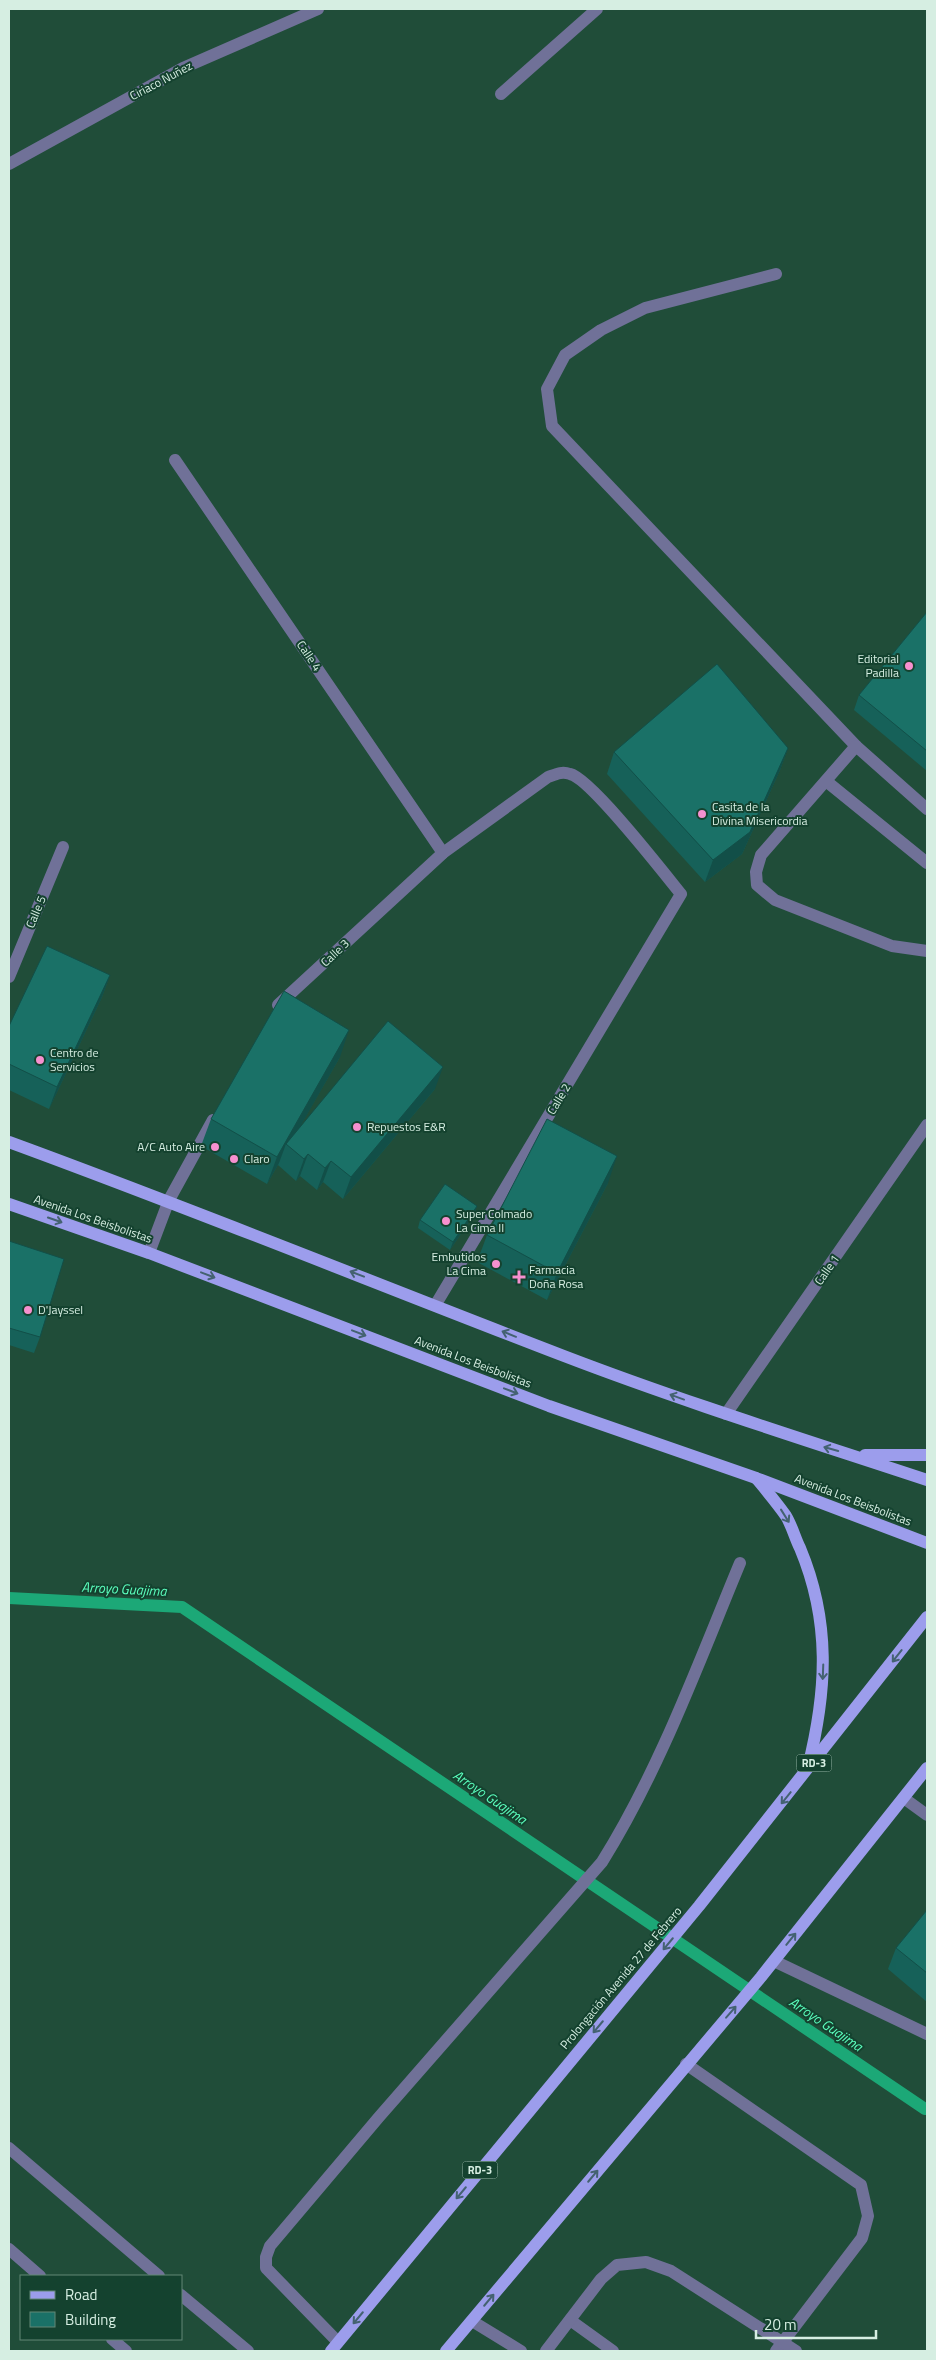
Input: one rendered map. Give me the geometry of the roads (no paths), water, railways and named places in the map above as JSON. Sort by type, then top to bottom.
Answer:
[{"type":"main road","points":[[9,1142],[169,1200],[565,1356],[726,1414],[927,1480]]},
{"type":"main road","name":"Avenida Los Beisbolistas","points":[[9,1204],[149,1253],[549,1406],[756,1478],[927,1543]]},
{"type":"main road","points":[[852,1455],[927,1455]]},
{"type":"main road","points":[[756,1478],[787,1518],[807,1566],[820,1617],[824,1669],[819,1722],[807,1772]]},
{"type":"main road","name":"Prolongación Avenida 27 de Febrero","points":[[334,2347],[699,1906],[807,1772],[927,1617]]},
{"type":"main road","points":[[446,2351],[700,2047],[761,1977],[926,1770]]},
{"type":"street","name":"Ciriaco Nuñez","points":[[9,164],[183,68],[318,9]]},
{"type":"street","points":[[501,94],[597,9]]},
{"type":"street","points":[[776,274],[645,308],[594,335],[565,355],[547,389],[552,426],[856,746],[927,809]]},
{"type":"street","name":"Calle 4","points":[[175,460],[443,853]]},
{"type":"street","points":[[856,746],[761,855],[756,872],[757,885],[775,900],[850,930],[892,946],[927,951]]},
{"type":"street","name":"Calle 3","points":[[270,1017],[275,1008],[443,853],[548,777],[559,773],[571,774],[592,789],[681,894]]},
{"type":"street","points":[[826,781],[927,863]]},
{"type":"street","name":"Calle 5","points":[[9,977],[63,847]]},
{"type":"street","name":"Calle 2","points":[[436,1304],[681,894]]},
{"type":"street","points":[[149,1253],[169,1200],[217,1113]]},
{"type":"street","name":"Calle 1","points":[[726,1414],[927,1125]]},
{"type":"street","points":[[334,2347],[266,2268],[266,2257],[270,2246],[379,2117],[602,1862],[622,1830],[669,1736],[740,1563]]},
{"type":"street","points":[[904,1799],[927,1815]]},
{"type":"street","points":[[774,1961],[927,2034]]},
{"type":"street","points":[[686,2064],[861,2185],[868,2216],[862,2238],[780,2347]]},
{"type":"street","points":[[9,2148],[158,2275]]},
{"type":"street","points":[[9,2249],[39,2275]]},
{"type":"street","points":[[546,2351],[601,2279],[617,2265],[646,2262],[671,2271],[780,2347],[796,2351]]},
{"type":"street","points":[[182,2296],[248,2351]]},
{"type":"street","points":[[570,2320],[613,2351]]},
{"type":"street","points":[[472,2321],[521,2351]]},
{"type":"street","points":[[113,2340],[126,2351]]},
{"type":"waterway","name":"Arroyo Guajima","points":[[9,1598],[182,1607],[925,2109]]},
{"type":"place","name":"Editorial Padilla","points":[[909,666]]},
{"type":"place","name":"Casita de la Divina Misericordia","points":[[702,814]]},
{"type":"place","name":"Centro de Servicios","points":[[40,1060]]},
{"type":"place","name":"Repuestos E&R","points":[[357,1127]]},
{"type":"place","name":"A/C Auto Aire","points":[[215,1147]]},
{"type":"place","name":"Claro","points":[[234,1159]]},
{"type":"place","name":"Super Colmado La Cima II","points":[[446,1221]]},
{"type":"place","name":"Embutidos La Cima","points":[[496,1264]]},
{"type":"place","name":"Farmacia Doña Rosa","points":[[519,1277]]},
{"type":"place","name":"D'Jayssel","points":[[28,1310]]}]
